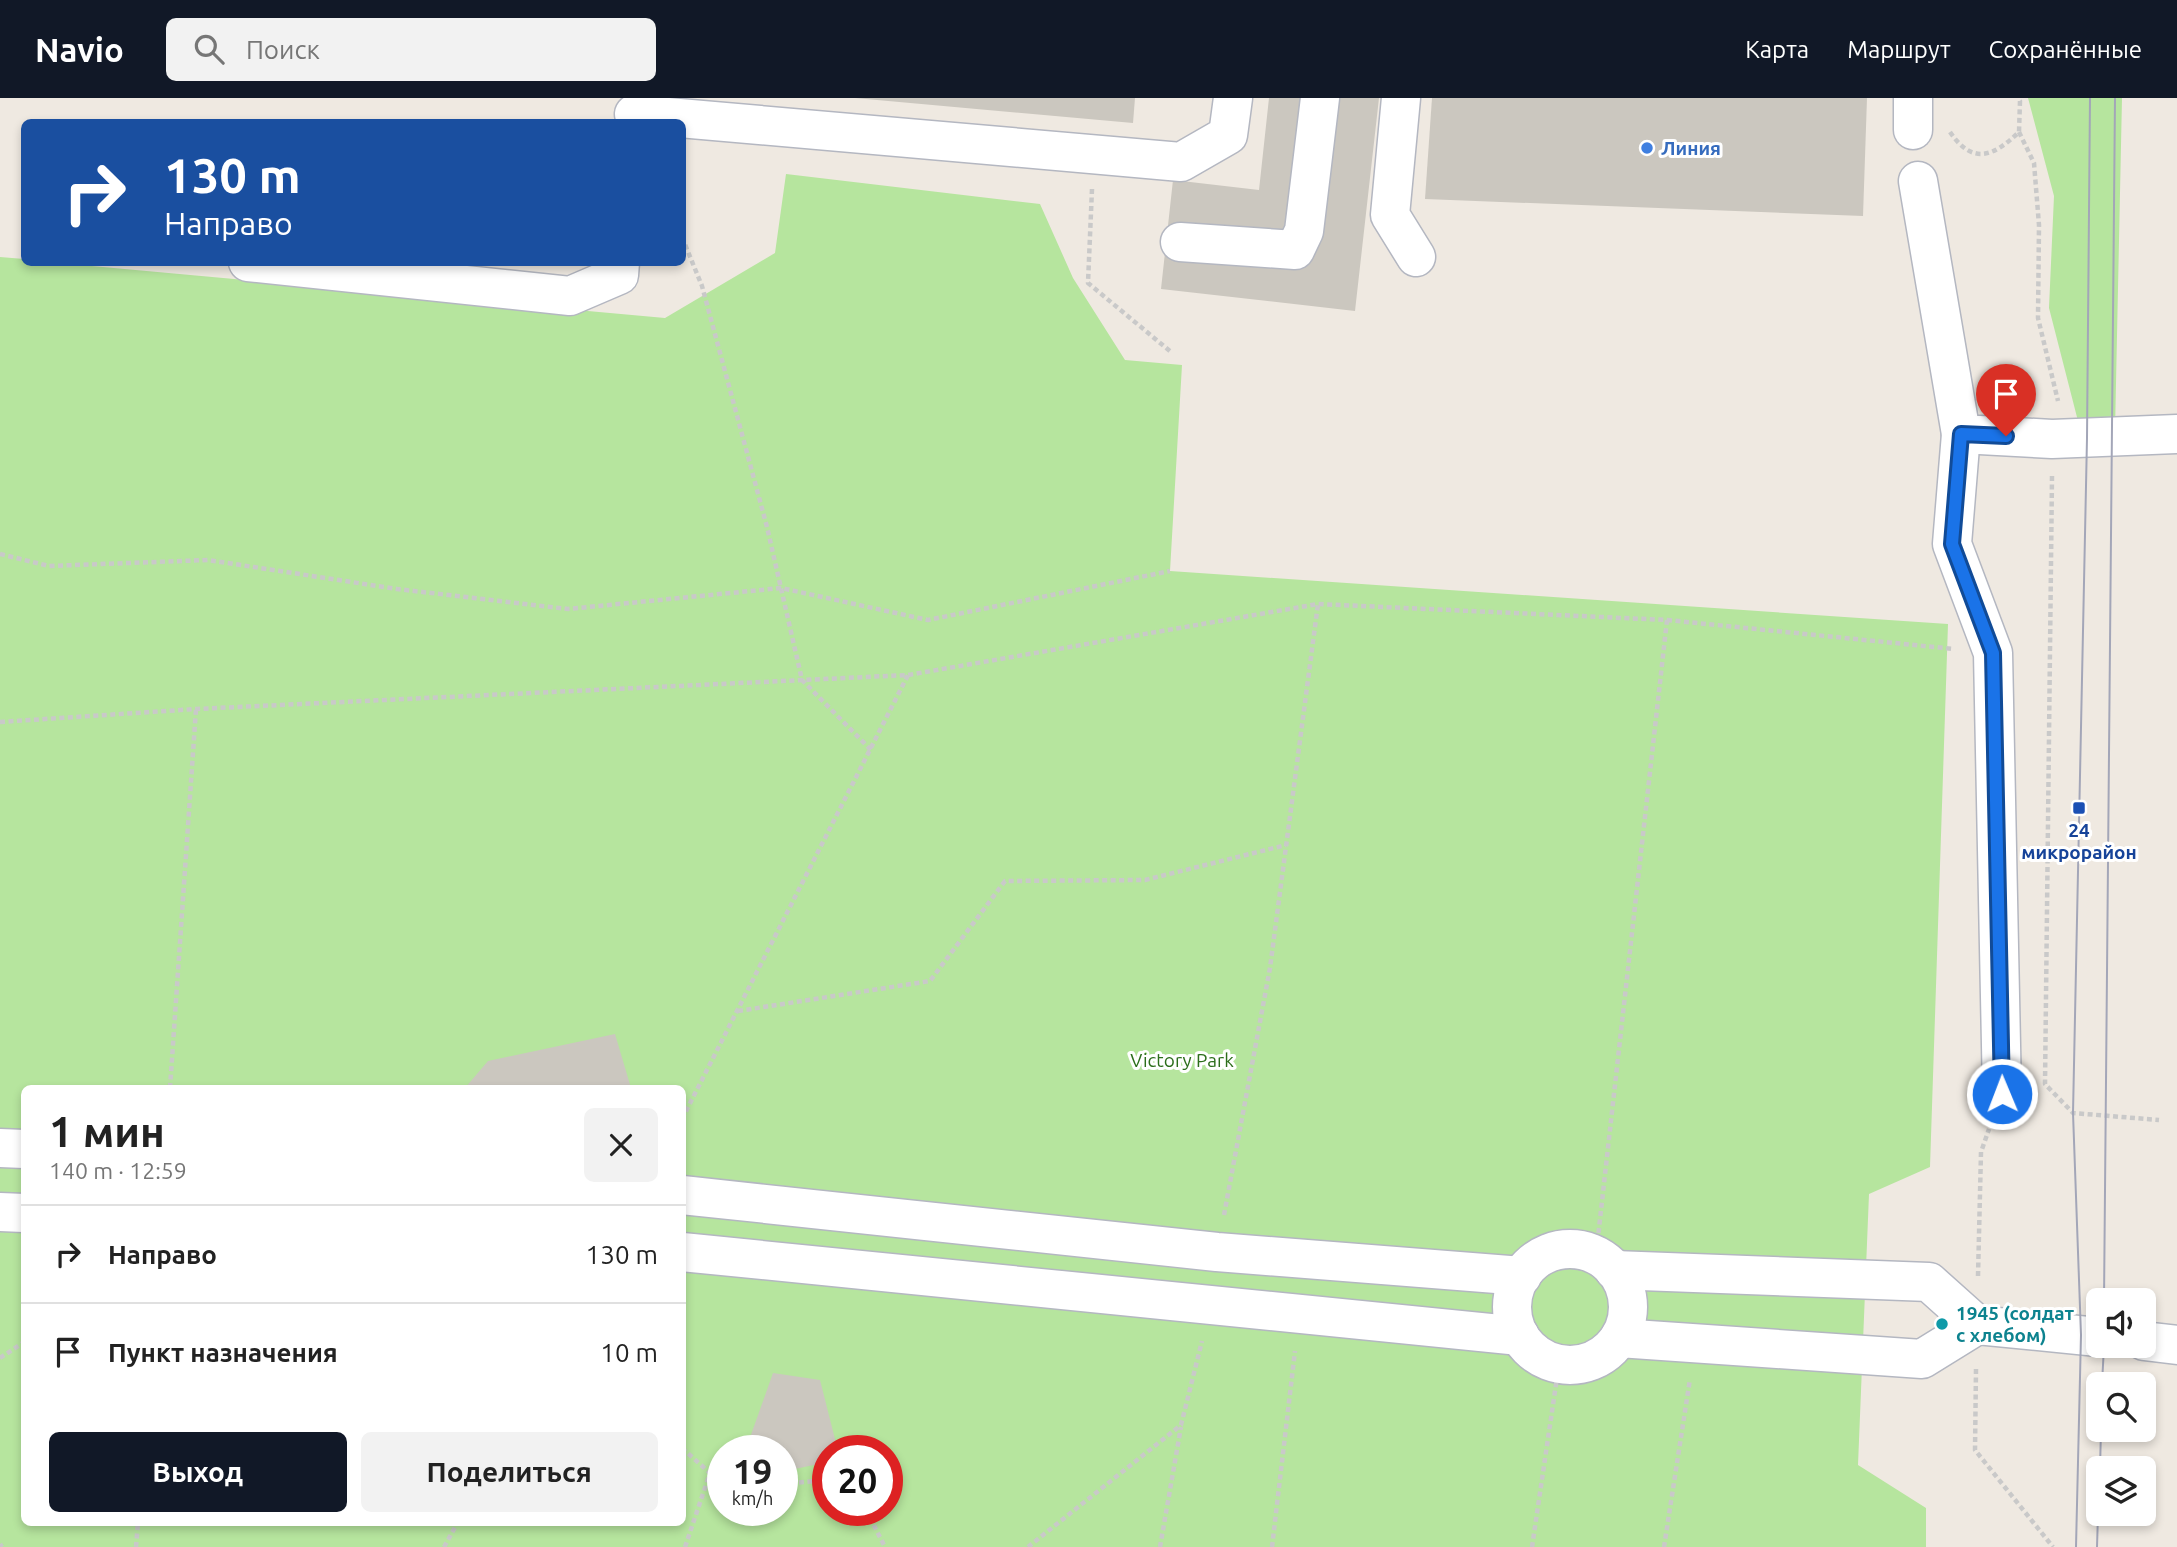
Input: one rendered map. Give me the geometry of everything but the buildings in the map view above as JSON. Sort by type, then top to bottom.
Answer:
[{"type":"street","points":[[634,111],[1181,162],[1228,135],[1233,98]]},
{"type":"street","points":[[1180,242],[1295,250],[1304,231],[1320,98]]},
{"type":"street","points":[[1401,98],[1390,215],[1416,257]]},
{"type":"street","points":[[1918,181],[1961,434],[1952,544],[1993,653],[2002,1094]]},
{"type":"street","points":[[286,266],[570,296],[619,275],[620,266]]},
{"type":"street","points":[[1961,434],[2052,439],[2177,434]]},
{"type":"street","points":[[0,1148],[21,1149]]},
{"type":"street","points":[[686,1195],[1217,1252],[1522,1276]]},
{"type":"street","points":[[0,1212],[21,1213]]},
{"type":"street","points":[[1605,1260],[1624,1287],[1628,1306],[1625,1326],[1619,1338],[1601,1357],[1583,1364],[1559,1364],[1545,1360],[1530,1350],[1520,1336],[1513,1317],[1512,1299],[1529,1266],[1544,1255],[1561,1250],[1580,1250],[1605,1260],[1929,1282],[1977,1325],[2086,1336]]},
{"type":"street","points":[[686,1252],[1520,1336]]},
{"type":"street","points":[[1619,1338],[1922,1359],[1977,1325]]},
{"type":"street","points":[[2156,1342],[2177,1345]]},
{"type":"path","points":[[2018,98],[2019,132],[2034,163],[2039,225],[2038,318],[2058,399],[2052,439],[2045,1084],[2073,1113],[2159,1120]]},
{"type":"path","points":[[1923,117],[1959,146],[1979,154],[1999,150],[2019,132]]},
{"type":"path","points":[[1094,155],[1088,284],[1171,352]]},
{"type":"path","points":[[686,247],[702,286],[767,527],[802,680],[871,750]]},
{"type":"path","points":[[0,554],[49,566],[208,560],[397,589],[568,609],[781,588],[928,620],[1170,570]]},
{"type":"path","points":[[0,722],[196,709],[908,674],[1318,604],[1667,620],[1993,653]]},
{"type":"path","points":[[1217,1252],[1270,968],[1318,604]]},
{"type":"path","points":[[1605,1260],[1667,620]]},
{"type":"path","points":[[686,1111],[908,674]]},
{"type":"path","points":[[170,1085],[196,709]]},
{"type":"path","points":[[738,1011],[930,981],[1005,881],[1145,880],[1286,845]]},
{"type":"path","points":[[1160,1547],[1181,1426],[1210,1307]]},
{"type":"path","points":[[1272,1547],[1300,1316]]},
{"type":"path","points":[[0,1358],[21,1344]]},
{"type":"path","points":[[1664,1547],[1696,1344]]},
{"type":"path","points":[[1532,1547],[1559,1364]]},
{"type":"path","points":[[1028,1547],[1181,1426]]},
{"type":"path","points":[[686,1452],[707,1470]]},
{"type":"path","points":[[685,1547],[707,1482]]},
{"type":"path","points":[[136,1547],[138,1526]]},
{"type":"path","points":[[444,1547],[456,1526]]},
{"type":"path","points":[[874,1526],[885,1547]]},
{"type":"green space","points":[[2028,98],[2122,98],[2115,431],[2079,425],[2049,308],[2054,196]]},
{"type":"green space","name":"Victory Park","points":[[786,174],[1040,204],[1073,278],[1125,360],[1182,365],[1170,571],[1948,624],[1930,1167],[1869,1194],[1858,1465],[1926,1508],[1926,1547],[0,1547],[0,257],[21,259],[21,266],[92,266],[665,318],[775,253]]},
{"type":"tram line","points":[[2076,1547],[2081,1335],[2073,1113],[2087,438],[2090,98]]},
{"type":"tram line","points":[[2104,1288],[2115,98]]},
{"type":"tram line","points":[[2103,1358],[2103,1372]]},
{"type":"tram line","points":[[2100,1456],[2101,1442]]},
{"type":"tram line","points":[[2097,1547],[2098,1526]]},
{"type":"place","name":"Линия","points":[[1647,148]]},
{"type":"place","name":"24 микрорайон","points":[[2079,808]]},
{"type":"place","name":"1945 (солдат с хлебом)","points":[[1942,1324]]},
{"type":"route","points":[[2002,1094],[1993,653],[1952,544],[1961,434],[2006,436]]}]
